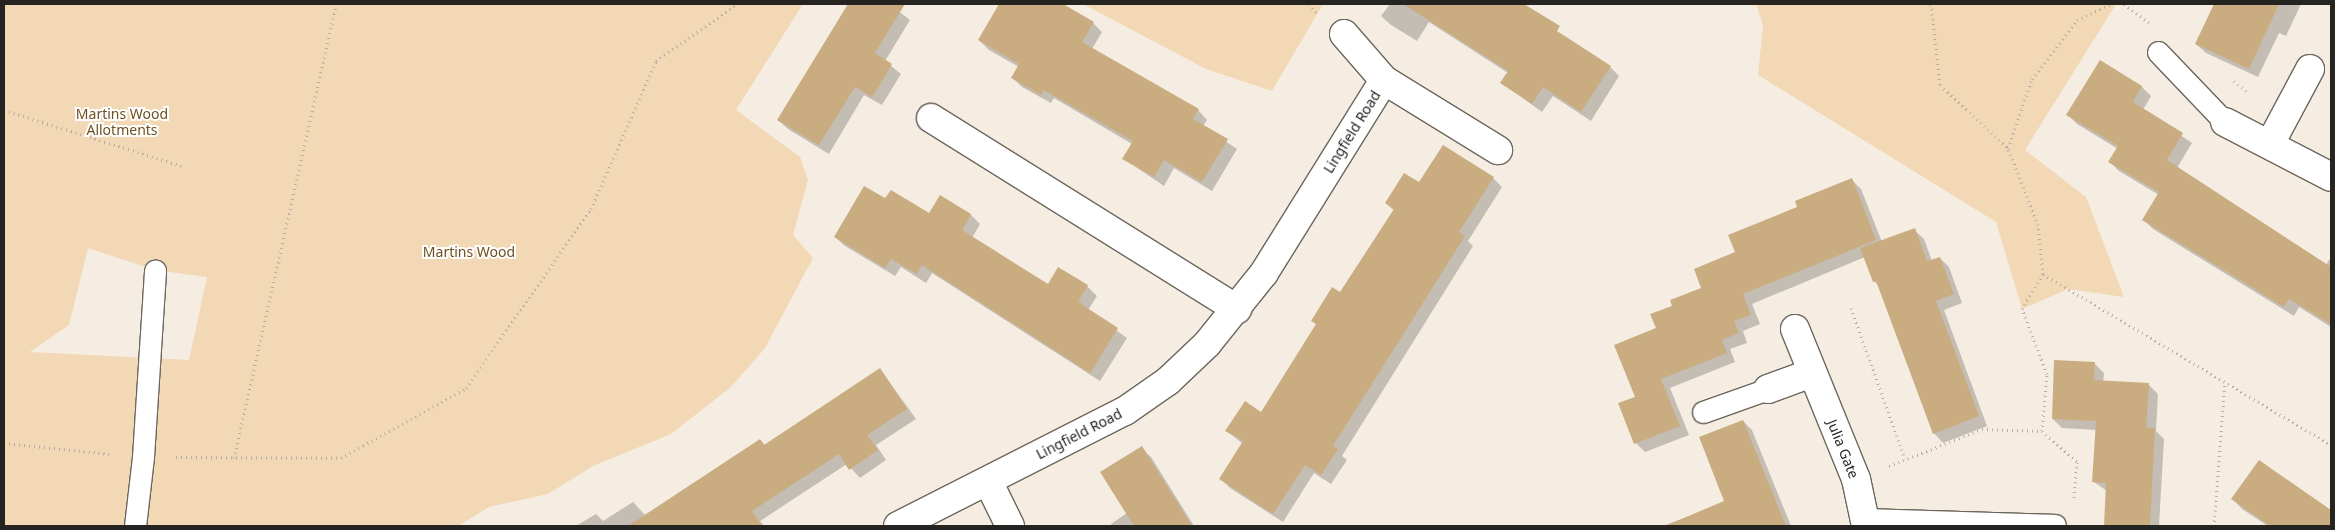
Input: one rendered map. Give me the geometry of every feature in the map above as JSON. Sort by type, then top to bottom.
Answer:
[{"type":"street","name":"Lingfield Road","points":[[1344,34],[1384,80],[1498,150]]},
{"type":"street","points":[[2270,144],[2310,69]]},
{"type":"street","name":"Lingfield Road","points":[[898,526],[1125,411],[1168,380],[1207,344],[1264,273],[1384,80]]},
{"type":"street","points":[[930,118],[1237,309]]},
{"type":"street","points":[[2225,122],[2270,144],[2331,178]]},
{"type":"street","name":"Julia Gate","points":[[1796,329],[1856,479],[1866,523]]},
{"type":"street","points":[[1768,389],[1812,373]]},
{"type":"street","points":[[988,481],[1010,526]]},
{"type":"lane","points":[[2158,52],[2225,122]]},
{"type":"lane","points":[[135,526],[143,457],[155,270]]},
{"type":"lane","points":[[1702,412],[1768,389]]},
{"type":"lane","points":[[1866,523],[2055,525]]},
{"type":"path","points":[[234,458],[336,4]]},
{"type":"path","points":[[4,443],[143,457],[341,458],[466,388],[591,209],[656,61],[737,4]]},
{"type":"path","points":[[1931,4],[1940,84],[2008,148],[2038,226],[2043,274],[2022,309],[2047,374],[2042,430]]},
{"type":"path","points":[[2008,148],[2032,79],[2077,20],[2111,4]]},
{"type":"path","points":[[4,110],[182,166]]},
{"type":"path","points":[[2043,274],[2331,445]]},
{"type":"path","points":[[1851,308],[1905,459]]},
{"type":"path","points":[[2214,526],[2225,381]]},
{"type":"path","points":[[1856,479],[1982,429],[2042,430],[2077,462],[2073,508]]},
{"type":"green space","name":"Martins Wood","points":[[4,4],[803,4],[736,110],[800,157],[808,180],[793,235],[813,258],[765,348],[731,387],[671,434],[593,466],[548,494],[489,507],[458,526],[4,526]],"holes":[[[88,248],[155,270],[207,277],[189,360],[30,352],[69,325]]]},
{"type":"green space","points":[[1083,4],[1323,4],[1272,91],[1206,69]]},
{"type":"green space","points":[[1756,4],[2116,4],[2025,150],[2086,197],[2124,297],[2068,289],[2022,309],[1996,222],[1758,75],[1763,25]]},
{"type":"building","points":[[848,4],[905,4],[875,53],[892,64],[881,83],[872,97],[855,87],[819,145],[777,120]]},
{"type":"building","points":[[999,4],[1063,4],[1094,22],[1082,42],[1199,109],[1193,119],[1228,139],[1202,182],[1164,160],[1154,177],[1122,159],[1133,141],[1044,90],[1041,95],[1011,78],[1019,64],[978,40]]},
{"type":"building","points":[[1403,4],[1524,4],[1560,26],[1557,31],[1611,66],[1581,112],[1543,87],[1532,104],[1500,83],[1508,71]]},
{"type":"building","points":[[2214,4],[2279,4],[2249,69],[2195,44]]},
{"type":"building","points":[[2100,60],[2142,86],[2133,102],[2183,133],[2167,160],[2331,267],[2331,324],[2289,299],[2284,307],[2142,220],[2159,192],[2108,162],[2118,146],[2066,115]]},
{"type":"building","points":[[1443,145],[1494,177],[1459,232],[1465,236],[1333,446],[1338,449],[1321,475],[1305,465],[1273,514],[1219,479],[1243,441],[1225,431],[1245,401],[1261,412],[1316,324],[1311,321],[1332,287],[1340,292],[1394,209],[1385,203],[1404,173],[1419,182]]},
{"type":"building","points":[[1852,178],[1876,240],[1743,294],[1751,315],[1734,321],[1739,333],[1722,340],[1727,353],[1661,379],[1680,426],[1634,444],[1618,403],[1635,397],[1614,345],[1656,328],[1650,314],[1672,306],[1670,300],[1701,288],[1694,269],[1735,252],[1728,235],[1797,207],[1795,201]]},
{"type":"building","points":[[864,186],[885,198],[891,190],[929,213],[940,195],[971,214],[962,230],[1048,284],[1058,267],[1088,285],[1078,302],[1118,328],[1090,373],[922,265],[917,274],[891,259],[885,268],[834,237]]},
{"type":"building","points":[[1915,228],[1927,261],[1940,257],[1954,294],[1936,301],[1979,416],[1933,434],[1876,281],[1873,282],[1860,248]]},
{"type":"building","points":[[2054,360],[2095,362],[2094,380],[2149,383],[2146,428],[2155,428],[2150,526],[2104,526],[2106,483],[2092,482],[2096,421],[2052,419]]},
{"type":"building","points":[[880,368],[907,409],[867,435],[878,450],[849,470],[839,454],[752,511],[762,526],[628,526],[760,439],[764,445]]},
{"type":"building","points":[[1743,420],[1786,526],[1665,526],[1724,501],[1699,437]]},
{"type":"building","points":[[1142,446],[1192,526],[1134,526],[1100,472]]},
{"type":"building","points":[[2259,460],[2331,510],[2331,526],[2270,526],[2231,499]]},
{"type":"park label","name":"Martins Wood Allotments","points":[[122,122]]}]
